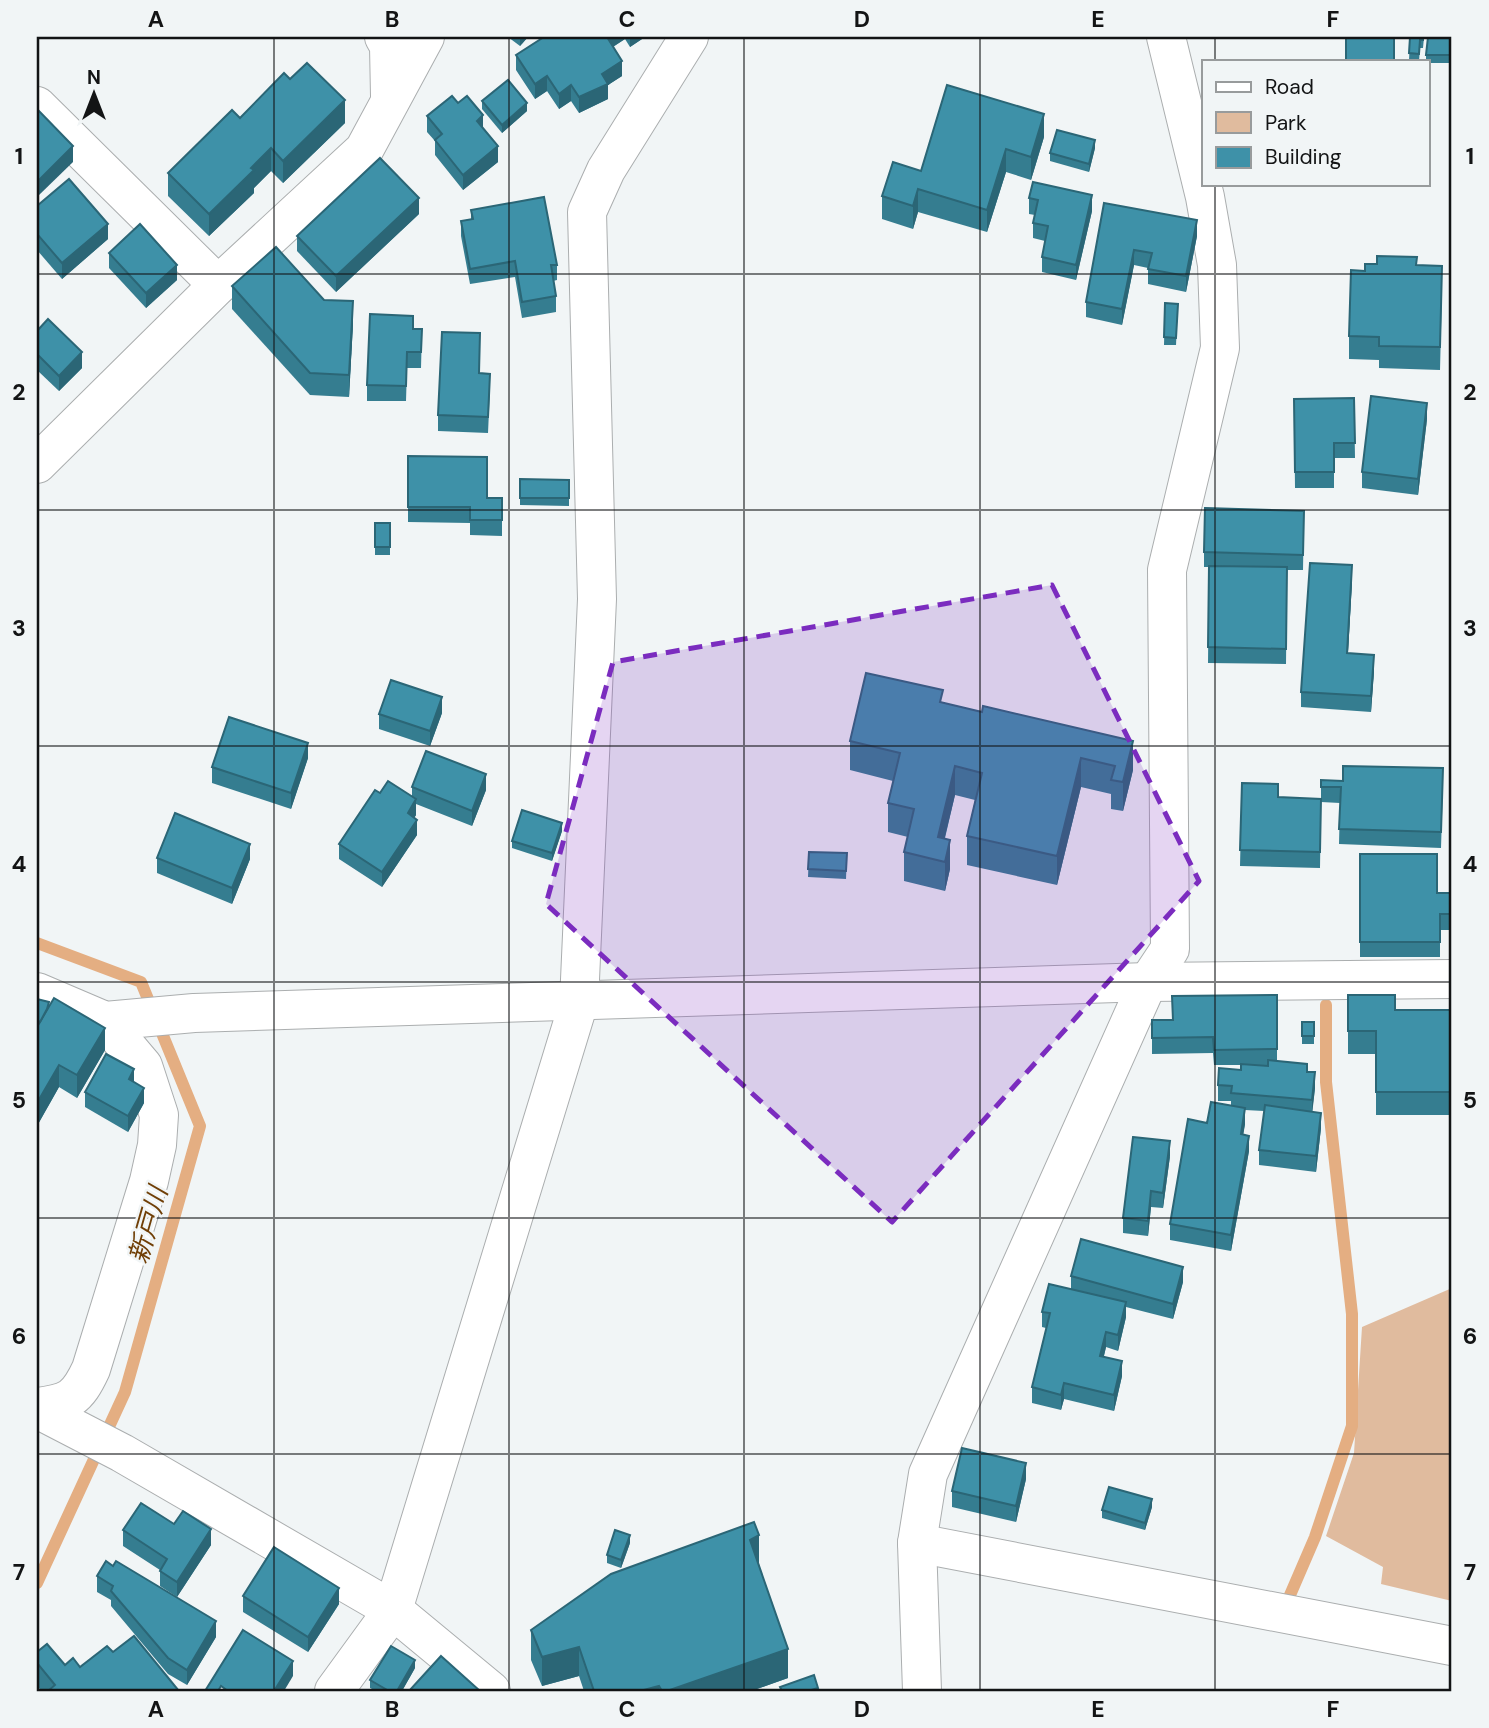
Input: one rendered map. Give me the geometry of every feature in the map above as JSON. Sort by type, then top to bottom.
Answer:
[{"type":"street","points":[[384,37],[389,46],[391,99]]},
{"type":"street","points":[[37,464],[218,285],[364,150],[425,37]]},
{"type":"street","points":[[334,1691],[393,1610],[579,1002],[597,599],[587,212],[606,170],[689,37]]},
{"type":"street","points":[[1166,37],[1202,185]]},
{"type":"street","points":[[37,106],[218,285]]},
{"type":"street","points":[[922,1691],[917,1542],[928,1474],[1148,982],[1170,949],[1167,570],[1220,348],[1217,265],[1202,186]]},
{"type":"street","points":[[37,992],[116,1020],[194,1013],[1148,982],[1452,979]]},
{"type":"street","points":[[37,1408],[64,1404],[82,1388],[91,1369],[149,1181],[157,1145],[159,1115],[143,1066],[116,1020]]},
{"type":"street","points":[[37,1408],[122,1453],[393,1610],[491,1691]]},
{"type":"street","points":[[917,1542],[1452,1646]]},
{"type":"highlighted area","points":[[1052,585],[1199,881],[892,1222],[546,904],[613,662]]},
{"type":"green space","points":[[1452,1288],[1452,1601],[1381,1584],[1383,1567],[1326,1536],[1354,1453],[1362,1327]]},
{"type":"building","points":[[544,37],[607,37],[622,61],[602,74],[608,84],[579,97],[571,85],[559,94],[547,76],[535,84],[516,55]]},
{"type":"building","points":[[1346,37],[1394,37],[1394,60],[1346,60]]},
{"type":"building","points":[[1410,37],[1423,37],[1423,40],[1420,40],[1419,54],[1409,53]]},
{"type":"building","points":[[1428,37],[1452,37],[1452,55],[1426,55]]},
{"type":"building","points":[[307,63],[345,100],[283,161],[271,148],[251,168],[254,170],[209,214],[168,173],[232,110],[240,118],[284,73],[290,79]]},
{"type":"building","points":[[508,80],[527,103],[502,125],[482,101]]},
{"type":"building","points":[[947,85],[1044,114],[1031,157],[1006,149],[987,210],[918,189],[913,206],[882,196],[893,162],[921,171]]},
{"type":"building","points":[[452,96],[458,103],[467,96],[483,115],[477,121],[498,146],[463,175],[435,140],[442,134],[427,116]]},
{"type":"building","points":[[37,109],[73,146],[37,182]]},
{"type":"building","points":[[1057,130],[1095,140],[1089,164],[1050,153]]},
{"type":"building","points":[[380,158],[419,198],[336,276],[297,236]]},
{"type":"building","points":[[69,179],[108,224],[62,263],[37,234],[37,206]]},
{"type":"building","points":[[1033,182],[1092,195],[1076,265],[1042,257],[1048,226],[1033,223],[1038,200],[1029,198]]},
{"type":"building","points":[[544,197],[557,265],[551,265],[556,296],[522,302],[515,261],[470,269],[461,221],[473,219],[471,210]]},
{"type":"building","points":[[1104,203],[1197,220],[1186,276],[1148,269],[1152,253],[1134,250],[1122,309],[1086,302]]},
{"type":"building","points":[[140,224],[177,265],[146,293],[109,253]]},
{"type":"building","points":[[276,247],[324,300],[353,301],[349,375],[310,373],[232,286]]},
{"type":"building","points":[[1377,256],[1417,257],[1416,265],[1442,266],[1440,347],[1379,346],[1379,337],[1349,336],[1351,270],[1365,271],[1365,264],[1377,264]]},
{"type":"building","points":[[1165,303],[1178,304],[1176,338],[1164,337]]},
{"type":"building","points":[[370,314],[413,316],[413,329],[422,329],[421,352],[407,352],[406,386],[367,385]]},
{"type":"building","points":[[48,319],[82,352],[59,376],[37,354],[37,331]]},
{"type":"building","points":[[442,332],[480,333],[479,373],[490,374],[488,417],[438,415]]},
{"type":"building","points":[[1371,396],[1427,403],[1418,479],[1362,472]]},
{"type":"building","points":[[1354,398],[1355,443],[1334,443],[1334,472],[1295,472],[1294,399]]},
{"type":"building","points":[[408,456],[487,457],[487,498],[502,498],[502,520],[470,520],[470,507],[408,507]]},
{"type":"building","points":[[520,479],[569,480],[569,498],[520,498]]},
{"type":"building","points":[[1205,508],[1304,511],[1303,555],[1204,552]]},
{"type":"building","points":[[375,523],[390,523],[390,547],[375,547]]},
{"type":"building","points":[[1310,563],[1352,565],[1347,653],[1374,655],[1371,696],[1301,692]]},
{"type":"building","points":[[1209,566],[1287,567],[1286,649],[1208,647]]},
{"type":"building","points":[[866,673],[943,690],[940,702],[982,712],[983,706],[1133,741],[1123,782],[1111,780],[1115,766],[1081,758],[1057,856],[967,836],[982,773],[955,766],[938,837],[950,840],[945,862],[904,852],[914,809],[888,803],[900,753],[850,741]]},
{"type":"building","points":[[391,680],[442,697],[430,731],[379,714]]},
{"type":"building","points":[[229,717],[308,743],[291,793],[212,767]]},
{"type":"building","points":[[426,751],[486,774],[472,811],[412,787]]},
{"type":"building","points":[[1343,766],[1443,768],[1441,832],[1339,829],[1341,787],[1321,787],[1321,780],[1343,781]]},
{"type":"building","points":[[388,781],[416,799],[408,813],[417,820],[382,872],[339,844],[375,790],[380,793]]},
{"type":"building","points":[[1242,783],[1278,784],[1278,797],[1321,799],[1320,852],[1240,850]]},
{"type":"building","points":[[522,810],[562,823],[552,853],[512,841]]},
{"type":"building","points":[[175,813],[250,844],[232,888],[157,858]]},
{"type":"building","points":[[809,852],[847,853],[846,871],[808,869]]},
{"type":"building","points":[[1360,854],[1437,854],[1437,893],[1452,893],[1452,914],[1440,914],[1440,942],[1360,942]]},
{"type":"building","points":[[1277,995],[1277,1049],[1214,1050],[1213,1037],[1152,1038],[1152,1020],[1173,1020],[1172,996]]},
{"type":"building","points":[[1348,995],[1395,995],[1395,1010],[1452,1010],[1452,1092],[1376,1092],[1376,1031],[1348,1031]]},
{"type":"building","points":[[54,998],[105,1028],[77,1075],[59,1065],[37,1103],[37,1027]]},
{"type":"building","points":[[37,999],[49,1002],[40,1022],[37,1021]]},
{"type":"building","points":[[1302,1022],[1314,1022],[1314,1036],[1302,1036]]},
{"type":"building","points":[[106,1054],[134,1069],[129,1079],[144,1088],[128,1116],[85,1092]]},
{"type":"building","points":[[1268,1060],[1307,1064],[1307,1072],[1315,1072],[1312,1100],[1231,1093],[1232,1086],[1218,1085],[1219,1068],[1241,1070],[1241,1064],[1268,1066]]},
{"type":"building","points":[[1211,1102],[1245,1108],[1241,1134],[1249,1136],[1231,1235],[1170,1224],[1188,1119],[1207,1123]]},
{"type":"building","points":[[1265,1105],[1321,1113],[1316,1156],[1259,1150]]},
{"type":"building","points":[[1133,1137],[1170,1141],[1163,1193],[1151,1191],[1148,1221],[1123,1218]]},
{"type":"building","points":[[1081,1239],[1183,1267],[1173,1304],[1071,1276]]},
{"type":"building","points":[[1049,1284],[1126,1302],[1118,1335],[1106,1332],[1100,1356],[1122,1361],[1114,1395],[1064,1383],[1061,1395],[1032,1387],[1050,1313],[1042,1312]]},
{"type":"building","points":[[962,1448],[1026,1463],[1016,1506],[952,1491]]},
{"type":"building","points":[[1109,1487],[1152,1499],[1145,1523],[1102,1510]]},
{"type":"building","points":[[141,1503],[174,1524],[183,1511],[211,1529],[177,1582],[160,1571],[167,1559],[123,1530]]},
{"type":"building","points":[[754,1522],[759,1535],[750,1540],[788,1649],[667,1691],[662,1691],[659,1686],[640,1691],[594,1691],[579,1647],[542,1657],[531,1630],[611,1574]]},
{"type":"building","points":[[615,1530],[630,1535],[621,1560],[607,1555]]},
{"type":"building","points":[[274,1547],[339,1588],[308,1637],[243,1596]]},
{"type":"building","points":[[106,1561],[113,1566],[116,1561],[216,1621],[187,1670],[168,1658],[111,1591],[113,1586],[97,1576]]},
{"type":"building","points":[[243,1630],[293,1661],[274,1691],[228,1691],[221,1686],[218,1691],[205,1691]]},
{"type":"building","points":[[134,1636],[179,1691],[48,1691],[55,1685],[37,1663],[37,1652],[47,1644],[65,1665],[73,1658],[80,1667],[107,1646],[113,1652]]},
{"type":"building","points":[[391,1646],[415,1660],[397,1691],[389,1691],[370,1680]]},
{"type":"building","points":[[441,1656],[480,1691],[409,1691]]},
{"type":"building","points":[[814,1675],[818,1688],[808,1691],[782,1691],[780,1687]]},
{"type":"waterway","name":"新戸川","points":[[37,943],[141,982],[200,1126],[125,1392],[37,1583]]},
{"type":"waterway","points":[[1290,1595],[1315,1537],[1352,1426],[1352,1314],[1326,1082],[1326,1005]]}]
